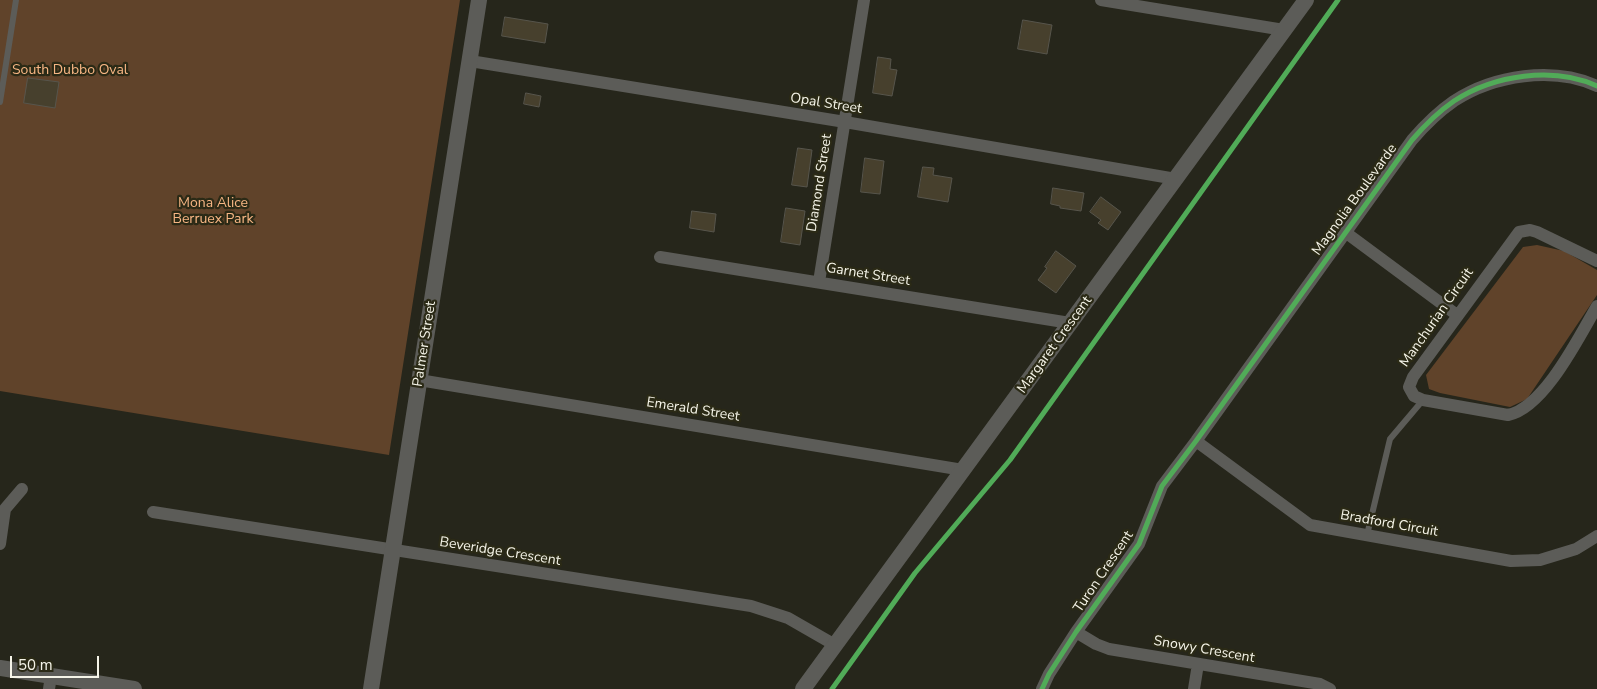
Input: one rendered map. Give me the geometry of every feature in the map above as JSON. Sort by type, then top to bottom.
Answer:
[{"type":"street","name":"Palmer Street","points":[[371,689],[480,0]]},
{"type":"street","name":"Diamond Street","points":[[819,282],[864,0]]},
{"type":"street","points":[[1101,0],[1284,30]]},
{"type":"street","name":"Margaret Crescent","points":[[803,689],[1306,0]]},
{"type":"street","name":"Opal Street","points":[[470,61],[845,122],[1176,179]]},
{"type":"street","name":"Magnolia Boulevarde","points":[[1196,441],[1345,232],[1425,125],[1455,101],[1497,81],[1534,74],[1569,78],[1597,86]]},
{"type":"street","name":"Manchurian Circuit","points":[[1423,400],[1414,396],[1409,387],[1413,377],[1518,232],[1530,230],[1537,232],[1597,261]]},
{"type":"street","points":[[1345,232],[1457,315]]},
{"type":"street","name":"Garnet Street","points":[[660,256],[1070,324]]},
{"type":"street","points":[[1423,400],[1508,415],[1517,413],[1528,407],[1557,373],[1597,306]]},
{"type":"street","name":"Emerald Street","points":[[419,380],[963,470]]},
{"type":"street","name":"Bradford Circuit","points":[[1196,441],[1310,525],[1511,561],[1540,560],[1576,549],[1597,536]]},
{"type":"street","name":"Turon Crescent","points":[[1042,689],[1049,674],[1076,632],[1139,544],[1162,486],[1196,441]]},
{"type":"street","points":[[0,544],[6,509],[22,489]]},
{"type":"street","name":"Beveridge Crescent","points":[[153,512],[751,606],[788,618],[835,645]]},
{"type":"street","name":"Snowy Crescent","points":[[1076,632],[1096,644],[1109,649],[1320,684],[1330,689]]},
{"type":"street","points":[[1194,689],[1198,664]]},
{"type":"street","points":[[0,668],[50,683],[134,689]]},
{"type":"lane","points":[[0,102],[16,0]]},
{"type":"lane","points":[[1367,535],[1390,439],[1423,400]]},
{"type":"green space","name":"Mona Alice Berruex Park","points":[[0,0],[460,0],[389,455],[0,391]]},
{"type":"green space","points":[[1537,245],[1564,251],[1597,270],[1597,295],[1527,399],[1510,407],[1440,393],[1429,389],[1426,375],[1523,247]]},
{"type":"building","points":[[505,17],[548,24],[545,43],[502,36]]},
{"type":"building","points":[[1023,20],[1052,25],[1047,54],[1018,49]]},
{"type":"building","points":[[878,57],[891,59],[890,69],[897,70],[892,96],[873,93]]},
{"type":"building","points":[[28,78],[59,82],[55,108],[24,103]]},
{"type":"building","points":[[526,93],[541,96],[539,107],[524,104]]},
{"type":"building","points":[[798,148],[812,150],[807,187],[792,185]]},
{"type":"building","points":[[865,158],[884,161],[880,194],[861,192]]},
{"type":"building","points":[[923,167],[934,168],[933,175],[952,178],[948,202],[918,197]]},
{"type":"building","points":[[1053,188],[1084,193],[1081,211],[1060,208],[1060,206],[1051,204]]},
{"type":"building","points":[[1101,197],[1121,212],[1108,230],[1098,223],[1101,220],[1090,212]]},
{"type":"building","points":[[786,208],[805,211],[800,245],[781,242]]},
{"type":"building","points":[[692,211],[716,214],[714,232],[690,228]]},
{"type":"building","points":[[1056,251],[1076,266],[1056,293],[1038,280]]},
{"type":"cycle path","points":[[832,689],[915,573],[1010,460],[1338,0]]},
{"type":"cycle path","points":[[1042,689],[1049,674],[1076,632],[1139,544],[1162,486],[1421,130],[1454,101],[1470,92],[1505,80],[1524,76],[1562,76],[1597,86]]},
{"type":"park label","name":"South Dubbo Oval","points":[[70,71]]}]
